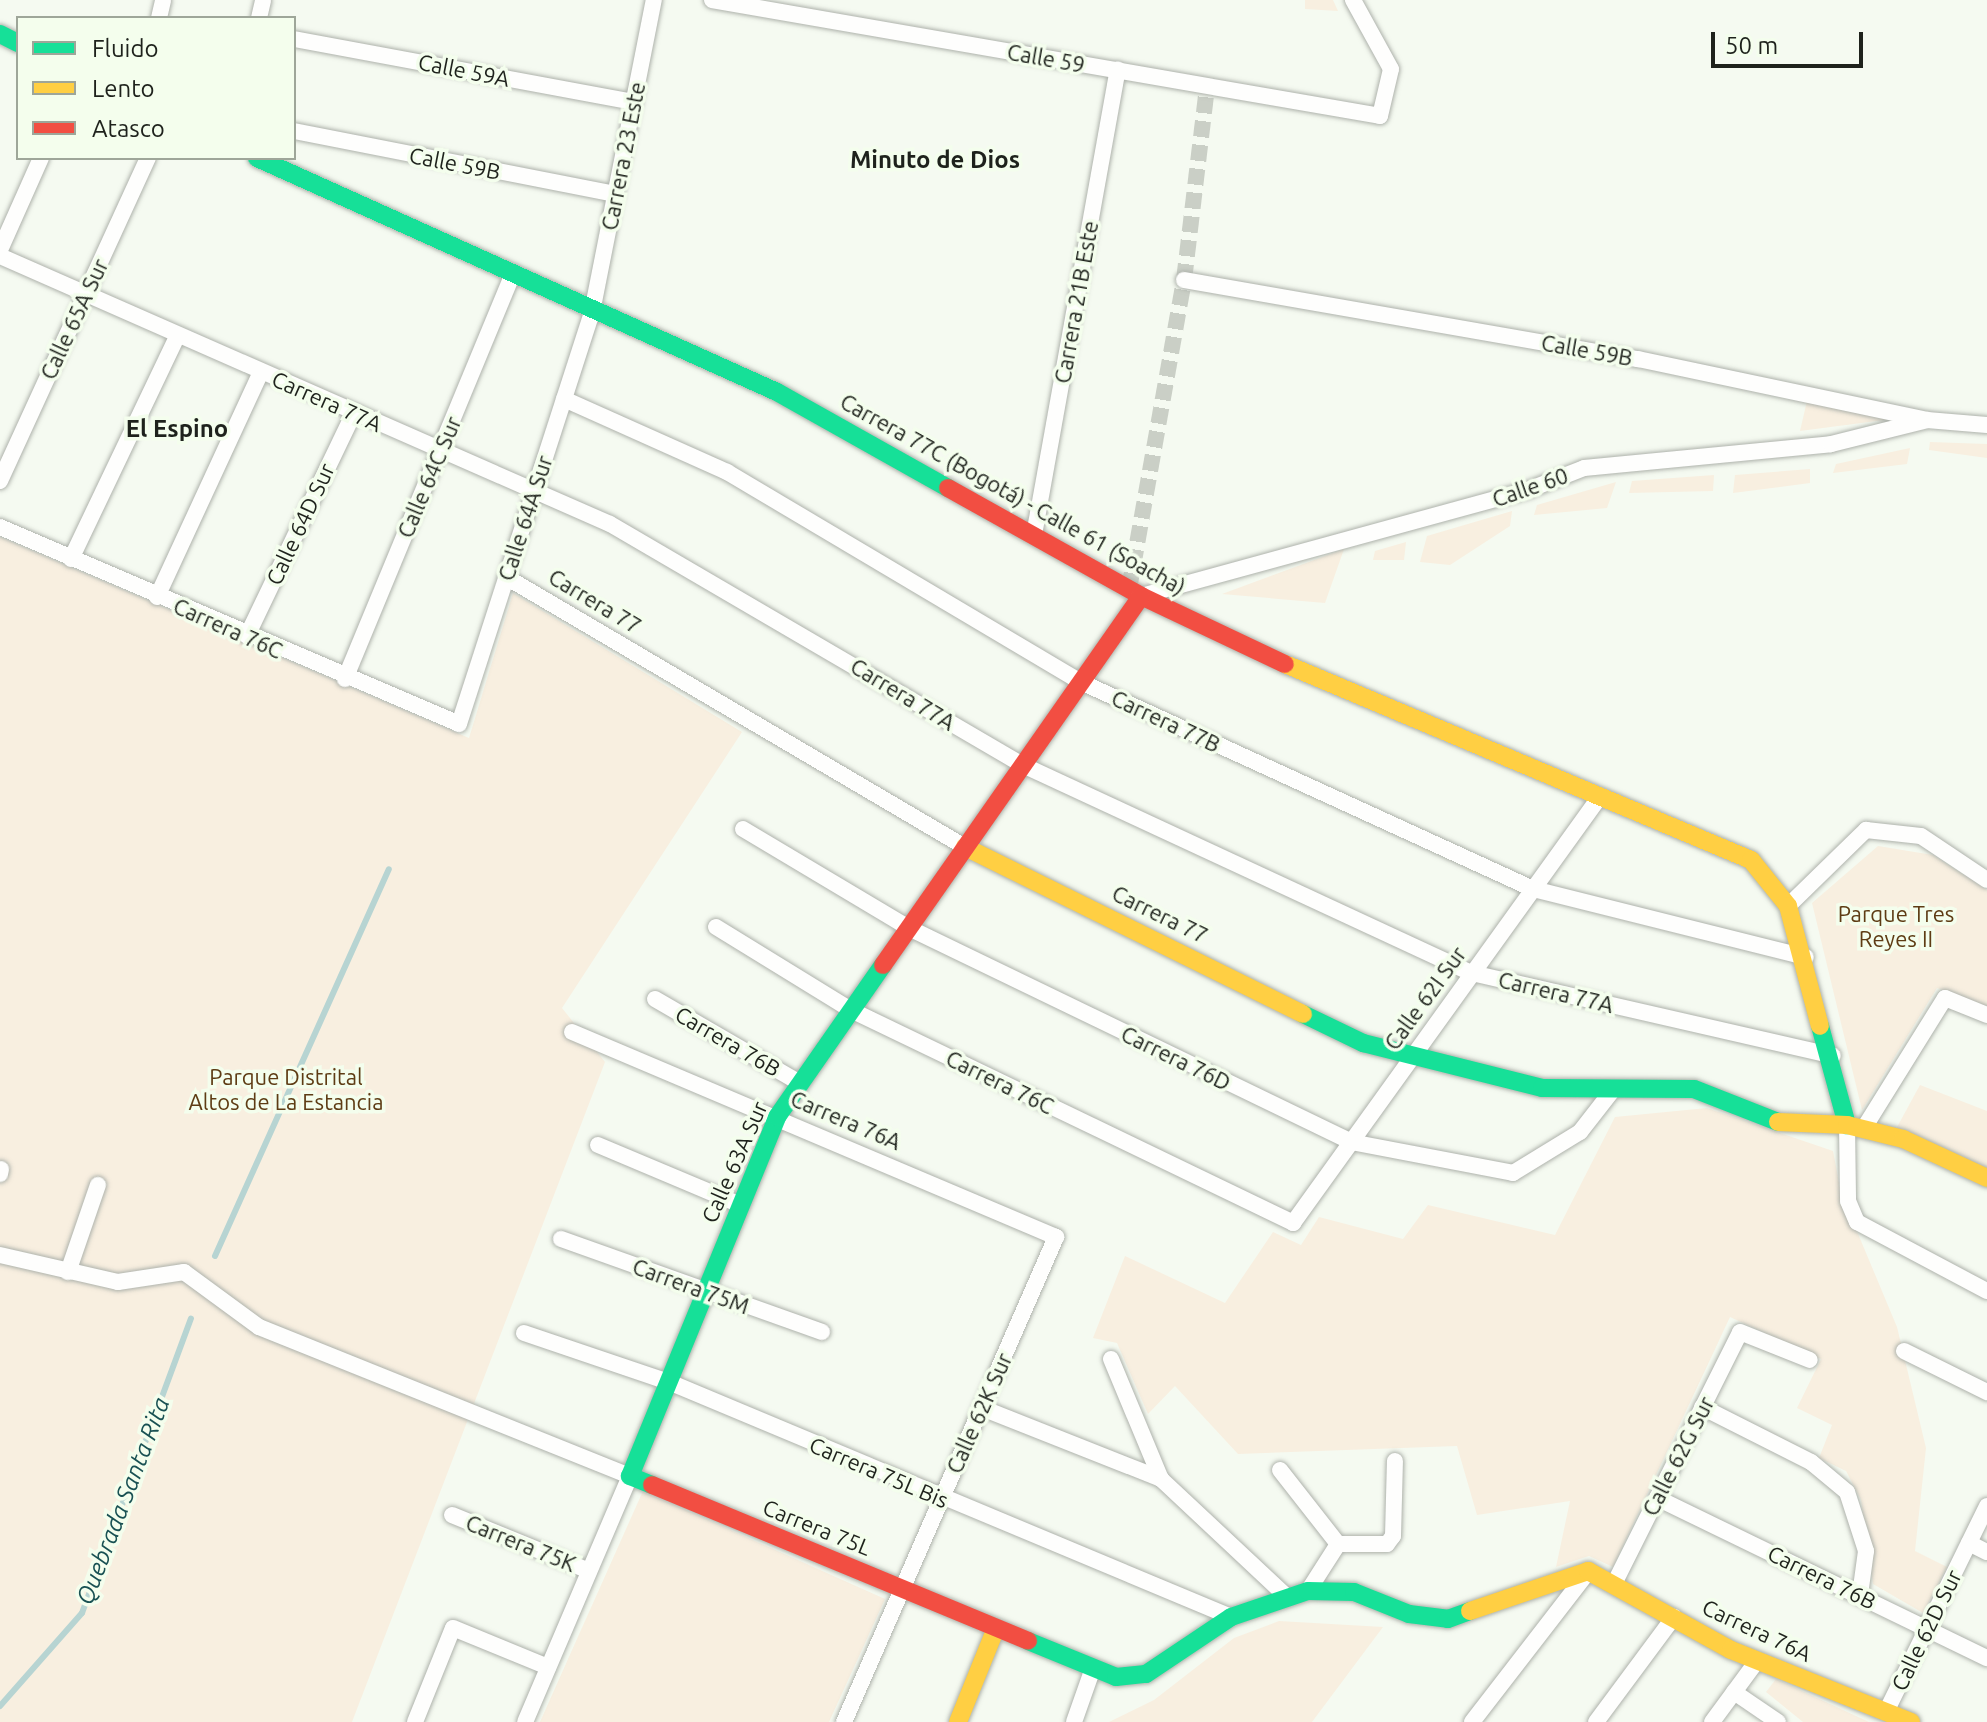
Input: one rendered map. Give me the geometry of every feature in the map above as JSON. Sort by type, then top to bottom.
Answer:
[{"type":"street","name":"Carrera 23 Este","points":[[592,312],[654,0]]},
{"type":"street","name":"Calle 59","points":[[712,0],[1380,116],[1391,69],[1353,0]]},
{"type":"street","name":"Calle 59A","points":[[296,39],[634,102]]},
{"type":"street","name":"Carrera 21B Este","points":[[1034,535],[1118,70]]},
{"type":"street","name":"Calle 59B","points":[[296,131],[616,194]]},
{"type":"street","points":[[0,250],[40,160]]},
{"type":"street","name":"Calle 65A Sur","points":[[0,481],[147,160]]},
{"type":"street","name":"Carrera 77C (Bogotá) - Calle 61 (Soacha)","points":[[261,160],[592,312],[777,392],[1141,596],[1596,802],[1751,860],[1788,906]]},
{"type":"street","name":"Carrera 77A","points":[[0,256],[669,555],[1023,765],[1472,973],[1833,1056]]},
{"type":"street","name":"Calle 64C Sur","points":[[345,679],[513,274]]},
{"type":"street","name":"Calle 59B","points":[[1184,280],[1638,359],[1927,420],[1987,425]]},
{"type":"street","name":"Calle 64A Sur","points":[[459,724],[592,312]]},
{"type":"street","points":[[71,559],[178,335]]},
{"type":"street","points":[[157,597],[261,372]]},
{"type":"street","name":"Carrera 77B","points":[[564,399],[727,472],[1081,682],[1533,889],[1806,957]]},
{"type":"street","name":"Calle 64D Sur","points":[[247,636],[354,413]]},
{"type":"street","name":"Calle 60","points":[[1141,596],[1448,513],[1584,468],[1831,444],[1927,420]]},
{"type":"street","name":"Carrera 76C","points":[[0,527],[345,679],[459,724]]},
{"type":"street","name":"Carrera 77","points":[[506,577],[965,847],[1339,1032],[1411,1058],[1542,1088],[1612,1091],[1694,1089],[1786,1125],[1855,1127],[1937,1152],[1987,1178]]},
{"type":"street","name":"Calle 63A Sur","points":[[525,1722],[777,1117],[1141,596]]},
{"type":"street","name":"Calle 62I Sur","points":[[1293,1223],[1596,802]]},
{"type":"street","points":[[1987,880],[1948,850],[1894,828],[1866,830],[1840,848],[1788,906],[1806,957],[1855,1127],[1848,1201],[1857,1222],[1987,1291]]},
{"type":"street","name":"Carrera 76D","points":[[743,829],[909,928],[1351,1142],[1513,1173],[1580,1132],[1612,1091]]},
{"type":"street","name":"Carrera 76C","points":[[716,927],[851,1010],[1293,1223]]},
{"type":"street","points":[[1855,1127],[1945,998],[1987,1015]]},
{"type":"street","name":"Carrera 76B","points":[[655,999],[800,1083]]},
{"type":"street","name":"Carrera 76A","points":[[572,1032],[1056,1237]]},
{"type":"street","points":[[598,1145],[741,1205]]},
{"type":"street","points":[[68,1272],[98,1185]]},
{"type":"street","name":"Calle 62K Sur","points":[[844,1722],[1056,1237]]},
{"type":"street","name":"Carrera 75M","points":[[561,1239],[822,1332]]},
{"type":"street","name":"Carrera 75L","points":[[0,1255],[118,1282],[184,1272],[259,1327],[1126,1679],[1146,1674],[1231,1617]]},
{"type":"street","name":"Calle 62G Sur","points":[[1616,1580],[1740,1332],[1810,1360]]},
{"type":"street","name":"Carrera 75L Bis","points":[[524,1333],[669,1382],[941,1499],[1231,1617]]},
{"type":"street","points":[[1904,1351],[1987,1392]]},
{"type":"street","points":[[1111,1359],[1161,1479]]},
{"type":"street","points":[[1702,1407],[1811,1462],[1847,1492],[1866,1551],[1860,1595]]},
{"type":"street","points":[[982,1408],[1161,1479],[1286,1596]]},
{"type":"street","points":[[1338,1544],[1387,1544],[1395,1528],[1395,1461]]},
{"type":"street","points":[[1280,1470],[1338,1544]]},
{"type":"street","name":"Carrera 76B","points":[[1657,1498],[1987,1658]]},
{"type":"street","name":"Calle 62D Sur","points":[[1887,1710],[1987,1506]]},
{"type":"street","name":"Carrera 75K","points":[[452,1515],[589,1571]]},
{"type":"street","points":[[1969,1543],[1987,1552]]},
{"type":"street","points":[[1308,1591],[1338,1544]]},
{"type":"street","points":[[1231,1617],[1308,1591],[1354,1592],[1409,1614],[1448,1619],[1588,1571]]},
{"type":"street","points":[[1472,1722],[1588,1571]]},
{"type":"street","name":"Carrera 76A","points":[[1588,1571],[1616,1580],[1674,1617],[1757,1661],[1911,1722]]},
{"type":"street","points":[[1596,1722],[1674,1617]]},
{"type":"street","points":[[415,1722],[453,1628],[548,1667]]},
{"type":"street","points":[[958,1722],[996,1628]]},
{"type":"street","points":[[1712,1722],[1757,1661]]},
{"type":"street","points":[[1074,1722],[1093,1668]]},
{"type":"street","points":[[1734,1692],[1778,1722]]},
{"type":"green space","points":[[1305,0],[1333,0],[1338,11],[1305,9]]},
{"type":"green space","points":[[1807,401],[1907,417],[1800,431]]},
{"type":"green space","points":[[1930,442],[1987,444],[1987,458],[1929,450]]},
{"type":"green space","points":[[1910,448],[1907,464],[1833,473],[1836,464]]},
{"type":"green space","points":[[1810,469],[1810,483],[1733,493],[1735,475]]},
{"type":"green space","points":[[1714,475],[1713,491],[1629,493],[1632,481]]},
{"type":"green space","points":[[1616,482],[1607,508],[1534,515],[1537,505]]},
{"type":"green space","points":[[1512,511],[1510,526],[1450,565],[1420,562],[1427,536]]},
{"type":"green space","name":"Parque Distrital Altos de La Estancia","points":[[0,537],[469,738],[513,593],[742,732],[562,1008],[605,1062],[352,1722],[0,1722]]},
{"type":"green space","points":[[1406,542],[1404,560],[1373,560],[1375,551]]},
{"type":"green space","points":[[1344,549],[1325,603],[1222,594]]},
{"type":"green space","name":"Parque Tres Reyes II","points":[[1878,846],[1933,855],[1987,890],[1987,1007],[1937,988],[1862,1110],[1812,903]]},
{"type":"green space","points":[[1920,1085],[1987,1111],[1987,1170],[1896,1129]]},
{"type":"green space","points":[[1707,1108],[1833,1151],[1841,1193],[1897,1327],[1926,1448],[1915,1551],[1947,1567],[1923,1613],[1873,1584],[1861,1500],[1846,1471],[1819,1458],[1832,1425],[1797,1408],[1821,1359],[1730,1317],[1613,1567],[1589,1556],[1556,1567],[1570,1501],[1477,1515],[1457,1446],[1238,1454],[1175,1386],[1148,1414],[1117,1343],[1093,1338],[1125,1256],[1225,1303],[1273,1232],[1301,1245],[1319,1217],[1403,1239],[1428,1205],[1555,1235],[1615,1117]]},
{"type":"green space","points":[[643,1491],[885,1599],[829,1722],[540,1722]]},
{"type":"green space","points":[[1279,1621],[1383,1627],[1312,1722],[1109,1722],[1154,1700],[1234,1638]]},
{"type":"green space","points":[[1776,1679],[1869,1722],[1803,1722],[1766,1692]]},
{"type":"waterway","name":"Quebrada Santa Rita","points":[[215,1256],[389,869]]},
{"type":"waterway","name":"Quebrada Santa Rita","points":[[0,1706],[82,1613],[191,1318]]},
{"type":"tunnel","points":[[1129,589],[1184,280],[1207,86]]},
{"type":"traffic: fast","points":[[0,34],[16,42]]},
{"type":"traffic: fast","points":[[261,160],[777,392],[948,488]]},
{"type":"traffic: fast","points":[[652,1485],[630,1476],[777,1117],[883,965]]},
{"type":"traffic: fast","points":[[1303,1014],[1363,1043],[1542,1088],[1694,1089],[1778,1122]]},
{"type":"traffic: fast","points":[[1820,1026],[1847,1125]]},
{"type":"traffic: fast","points":[[1028,1641],[1116,1677],[1146,1674],[1231,1617],[1308,1591],[1354,1592],[1409,1614],[1448,1619],[1470,1611]]},
{"type":"traffic: slow","points":[[1285,664],[1751,860],[1788,906],[1820,1026]]},
{"type":"traffic: slow","points":[[965,847],[1303,1014]]},
{"type":"traffic: slow","points":[[1778,1122],[1847,1125],[1903,1139],[1987,1178]]},
{"type":"traffic: slow","points":[[1470,1611],[1588,1571],[1731,1650],[1911,1722]]},
{"type":"traffic: slow","points":[[958,1722],[996,1628]]},
{"type":"traffic: jam","points":[[948,488],[1141,596],[1285,664]]},
{"type":"traffic: jam","points":[[883,965],[1141,596]]},
{"type":"traffic: jam","points":[[652,1485],[1028,1641]]},
{"type":"district","name":"Minuto de Dios","points":[[935,160]]},
{"type":"district","name":"El Espino","points":[[177,429]]}]
